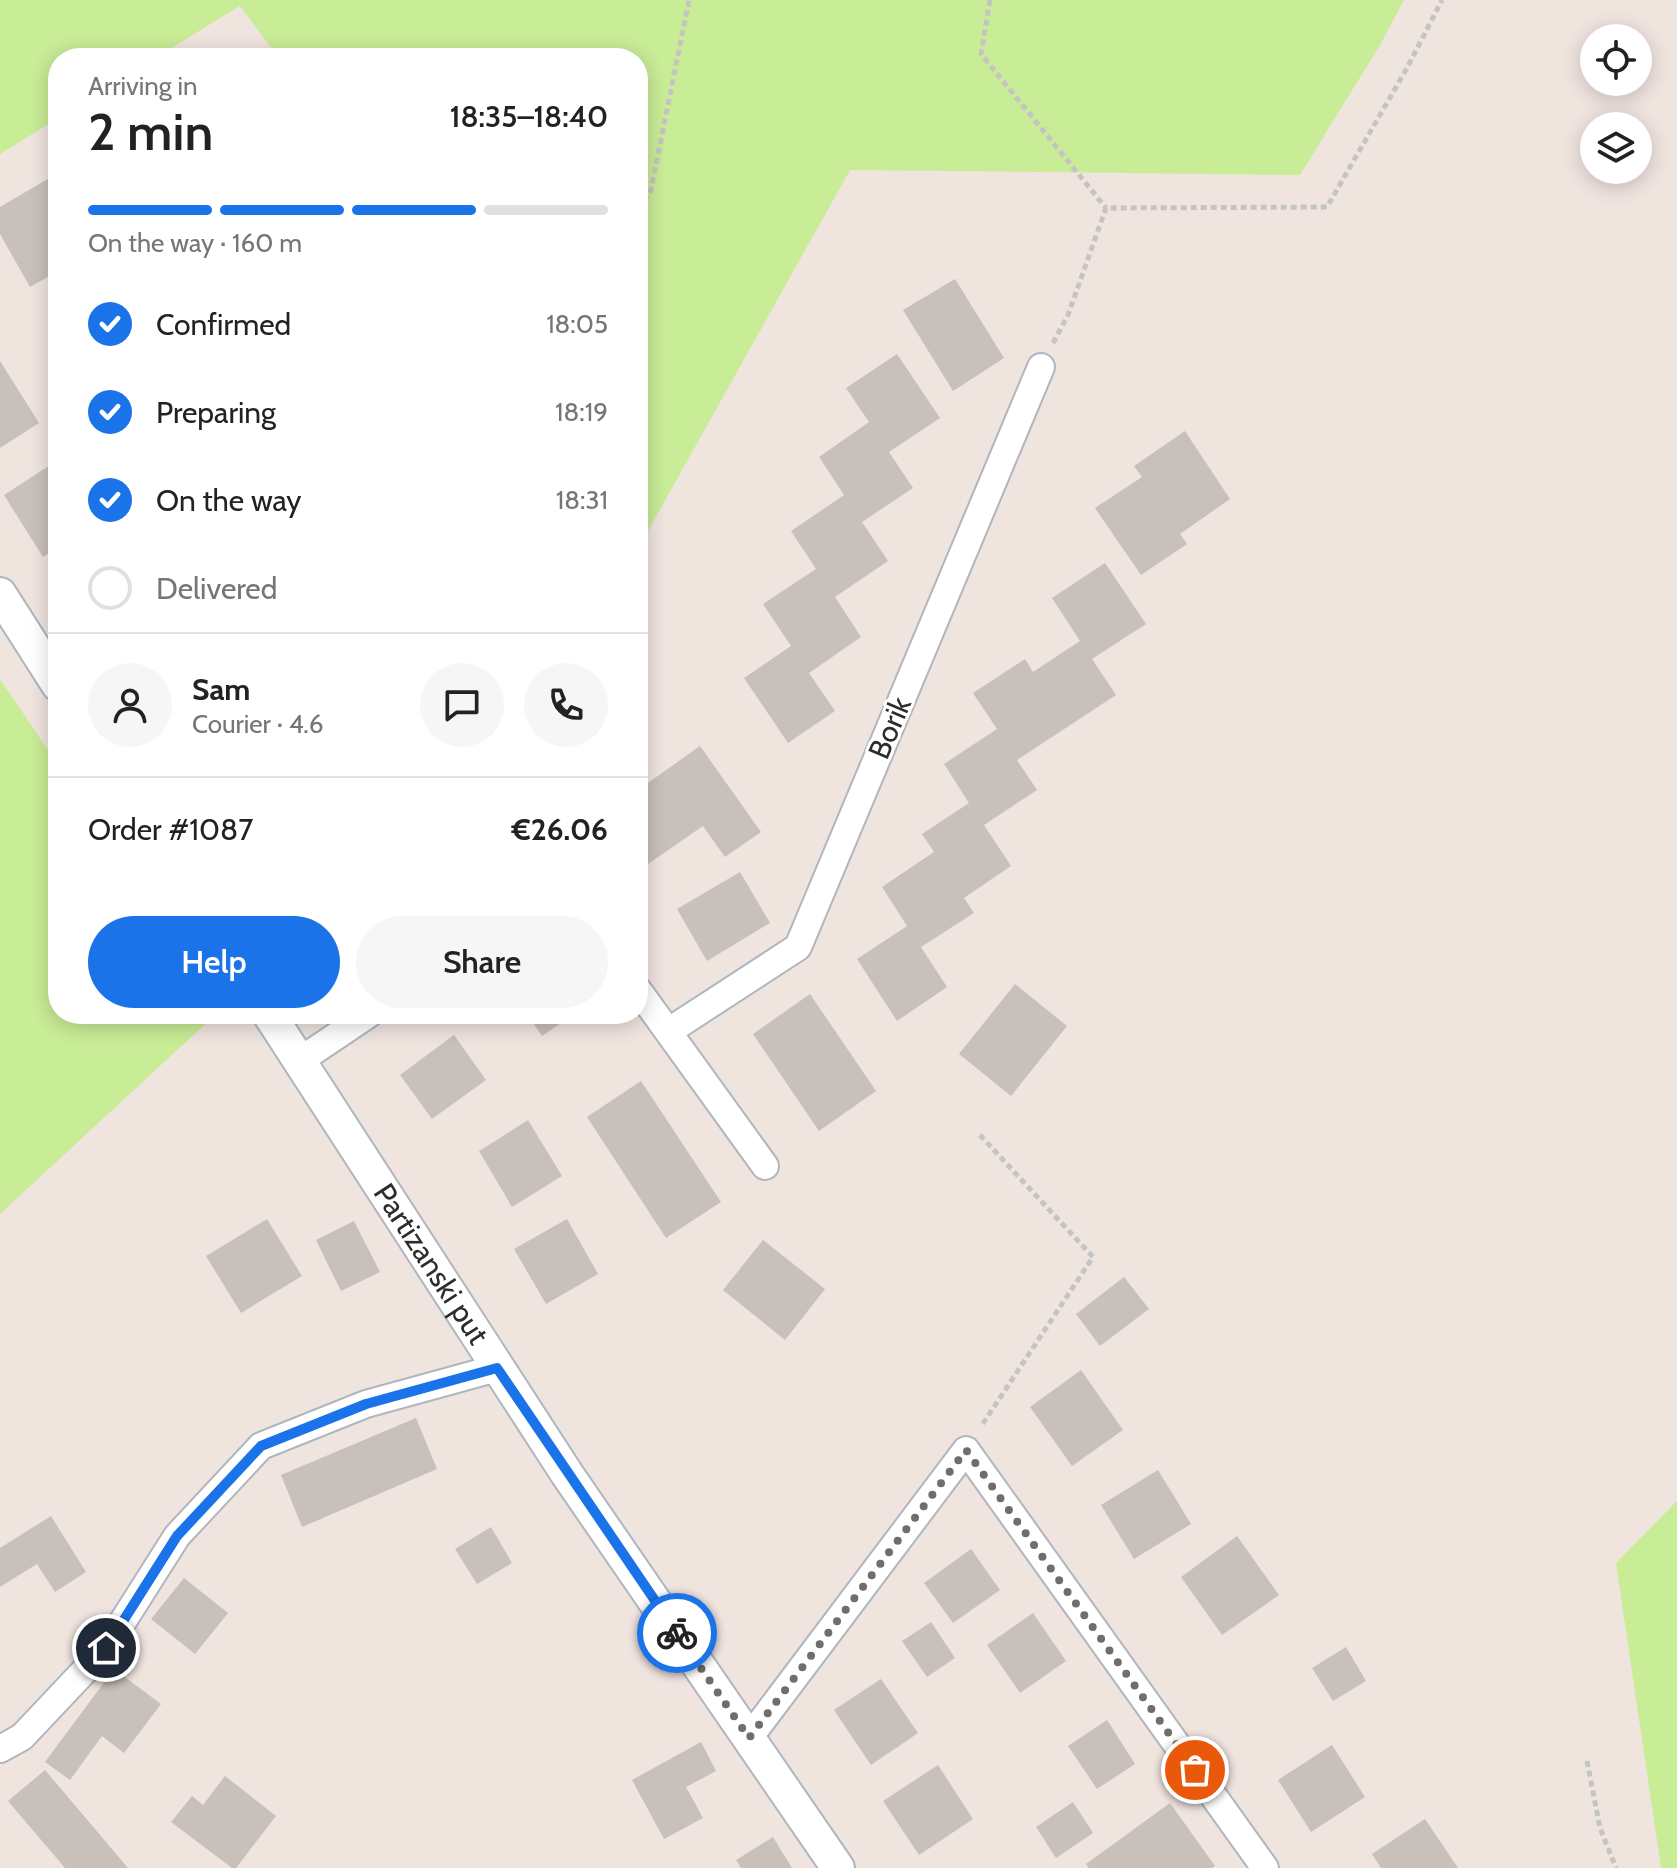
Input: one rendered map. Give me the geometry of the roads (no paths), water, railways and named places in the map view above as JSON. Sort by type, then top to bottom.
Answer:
[{"type":"street","name":"Borik","points":[[669,1031],[798,947],[1041,367]]},
{"type":"street","points":[[0,594],[48,669]]},
{"type":"street","points":[[648,1003],[765,1166]]},
{"type":"street","name":"Partizanski put","points":[[275,1024],[497,1368],[838,1868]]},
{"type":"street","points":[[299,1061],[354,1024]]},
{"type":"street","points":[[0,1749],[22,1737],[106,1648],[177,1536],[261,1446],[366,1404],[497,1368]]},
{"type":"street","points":[[749,1738],[966,1450],[1265,1868]]}]
